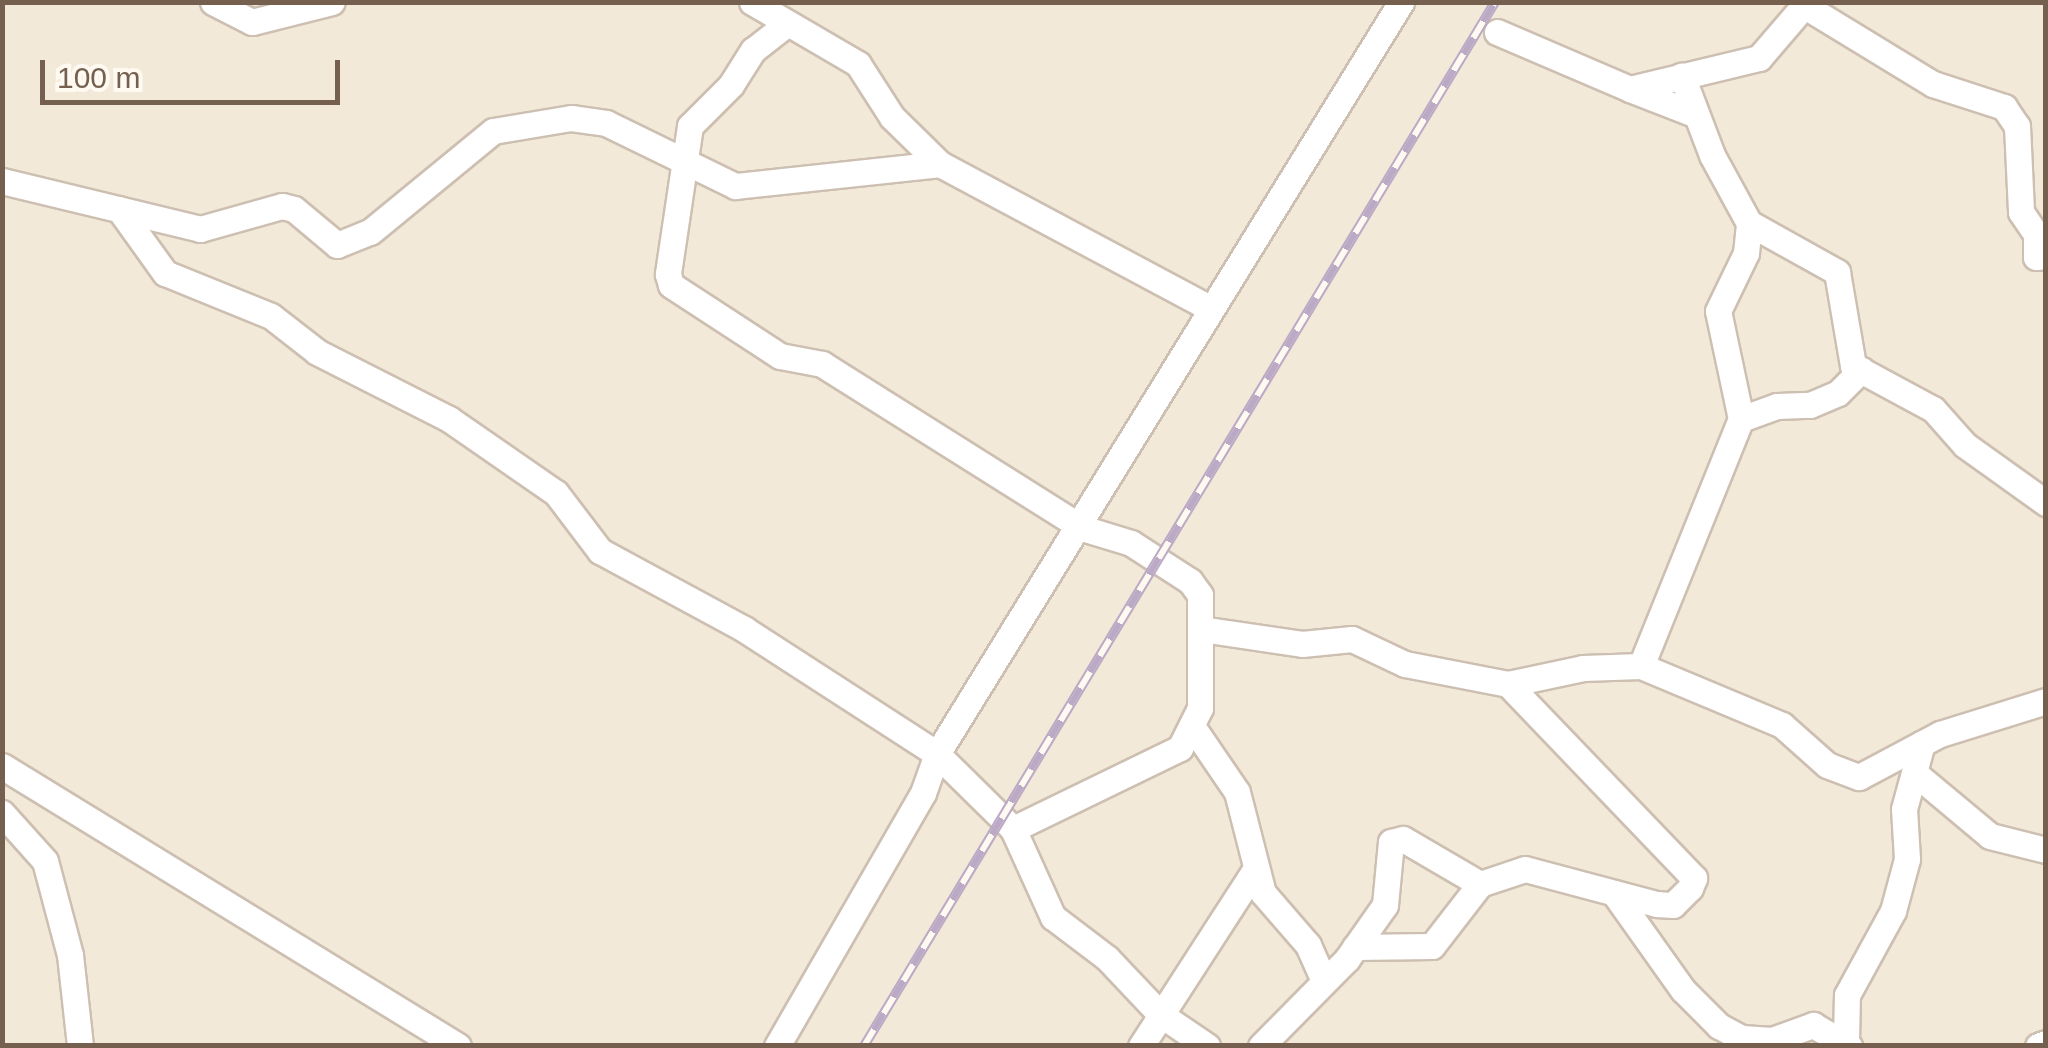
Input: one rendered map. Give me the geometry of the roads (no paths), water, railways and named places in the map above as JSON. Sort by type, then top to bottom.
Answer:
[{"type":"street","points":[[213,2],[252,22],[332,2]]},
{"type":"street","points":[[752,2],[784,26],[858,64],[892,117],[940,164],[1210,308]]},
{"type":"street","points":[[777,1046],[923,792],[937,754],[1082,528],[1210,308],[1401,2]]},
{"type":"street","points":[[1630,89],[1759,58],[1806,4],[1933,84],[2004,107],[2017,126],[2022,212],[2036,234],[2036,257],[2046,256]]},
{"type":"street","points":[[784,26],[745,58],[731,84],[690,126],[668,274],[672,285],[780,356],[822,364],[1082,528],[1131,543],[1190,581],[1200,595],[1194,729],[1180,748],[1012,829]]},
{"type":"street","points":[[1497,32],[1694,114]]},
{"type":"street","points":[[1682,76],[1694,114],[1750,222],[1837,272],[1847,355],[1861,370],[1933,409],[1965,445],[2046,503]]},
{"type":"street","points":[[2,181],[200,229],[282,206],[294,208],[327,240],[346,244],[493,131],[571,118],[606,123],[735,186],[940,164]]},
{"type":"street","points":[[119,210],[165,272],[271,316],[317,352],[450,419],[556,493],[600,551],[744,629],[937,754],[1012,829],[1053,917],[1107,958],[1160,1014],[1207,1046]]},
{"type":"street","points":[[1641,666],[1741,419],[1718,311],[1746,253],[1750,222]]},
{"type":"street","points":[[1741,419],[1777,406],[1810,405],[1838,393],[1861,370]]},
{"type":"street","points":[[1200,629],[1302,644],[1352,639],[1405,664],[1508,684],[1584,668],[1641,666],[1782,725],[1843,774],[1873,773],[1922,742],[2046,700]]},
{"type":"street","points":[[1355,947],[1432,946],[1480,884],[1525,869],[1673,905],[1694,878],[1508,684]]},
{"type":"street","points":[[1194,729],[1231,777],[1263,893],[1308,945],[1324,981]]},
{"type":"street","points":[[1614,893],[1683,990],[1719,1026],[1742,1038],[1772,1040],[1813,1025],[1848,1043],[1847,995],[1893,911],[1907,859],[1904,809],[1922,742]]},
{"type":"street","points":[[2,766],[458,1046]]},
{"type":"street","points":[[1916,775],[1990,836],[2046,850]]},
{"type":"street","points":[[2,813],[44,860],[70,955],[80,1046]]},
{"type":"street","points":[[1261,1046],[1355,947],[1385,905],[1385,868],[1397,838],[1480,884]]},
{"type":"street","points":[[1141,1046],[1256,868]]},
{"type":"street","points":[[2038,1046],[2046,1044]]},
{"type":"railway","points":[[864,1046],[1495,2]]}]
